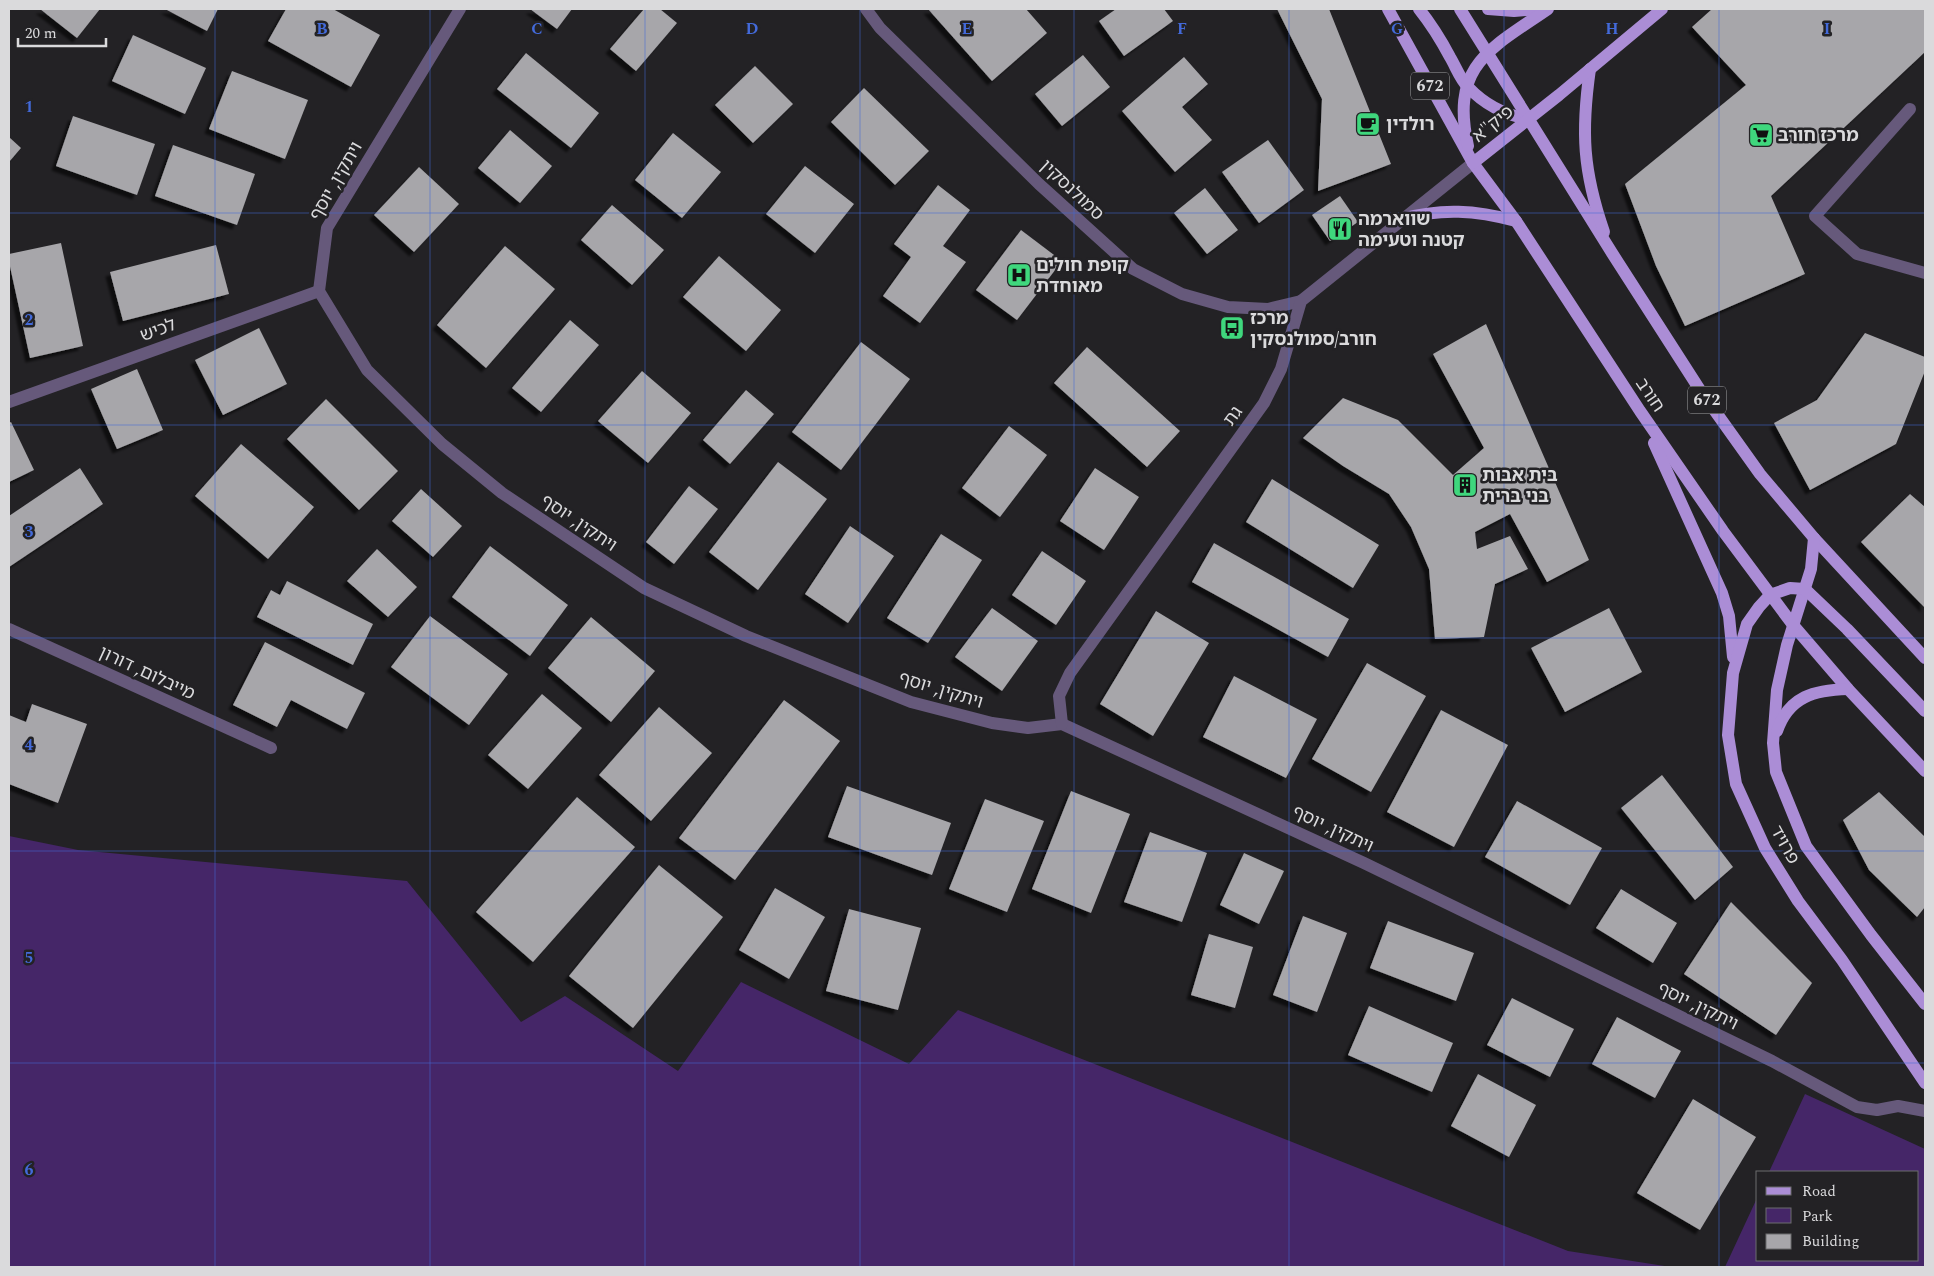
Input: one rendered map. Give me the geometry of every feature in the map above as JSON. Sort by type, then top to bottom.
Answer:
[{"type":"main road","name":"חורב","points":[[1388,9],[1473,163],[1516,221],[1640,411],[1723,531],[1793,626],[1848,689],[1925,771]]},
{"type":"main road","points":[[1419,9],[1442,43],[1466,86],[1482,100],[1500,111],[1512,116],[1528,119]]},
{"type":"main road","name":"672","points":[[1460,9],[1700,390],[1760,474],[1814,538],[1925,658]]},
{"type":"main road","points":[[1488,9],[1514,11],[1538,9]]},
{"type":"main road","name":"פיק\"א","points":[[1548,9],[1486,52],[1471,74],[1466,86],[1463,116],[1464,132],[1473,163],[1662,9]]},
{"type":"main road","points":[[1590,69],[1584,119],[1586,160],[1596,211],[1612,253]]},
{"type":"main road","points":[[1401,219],[1422,214],[1464,211],[1516,221]]},
{"type":"main road","points":[[1640,411],[1722,593],[1729,616],[1733,672]]},
{"type":"main road","name":"פרויד","points":[[1814,538],[1811,569],[1793,626],[1777,690],[1773,743],[1776,772],[1806,846],[1871,935],[1925,1004]]},
{"type":"main road","points":[[1770,595],[1790,588],[1805,589],[1847,629],[1925,711]]},
{"type":"main road","name":"פרויד","points":[[1770,595],[1759,606],[1747,624],[1733,672],[1728,735],[1736,784],[1765,848],[1798,901],[1842,960],[1925,1083]]},
{"type":"main road","points":[[1773,743],[1779,724],[1793,705],[1814,692],[1848,689]]},
{"type":"street","name":"ויתקין, יוסף","points":[[460,9],[327,228],[319,291],[367,370],[442,444],[502,492],[644,588],[746,636],[911,702],[992,724],[1028,728],[1062,724],[1373,867],[1772,1061],[1857,1107],[1877,1110],[1898,1106],[1925,1111]]},
{"type":"street","name":"סמולנסקין","points":[[866,9],[880,28],[1039,184],[1133,269],[1182,294],[1228,307],[1268,309],[1301,301]]},
{"type":"street","points":[[1910,109],[1815,216],[1857,254],[1925,273]]},
{"type":"street","points":[[1301,301],[1473,163]]},
{"type":"street","name":"לכיש","points":[[9,402],[319,291]]},
{"type":"street","name":"גת","points":[[1062,724],[1059,696],[1070,672],[1264,403],[1281,369],[1301,301]]},
{"type":"street","name":"מייבלום, דורון","points":[[9,629],[271,748]]},
{"type":"green space","points":[[9,836],[78,850],[407,881],[521,1022],[565,996],[678,1071],[741,982],[909,1064],[958,1010],[1568,1251],[1671,1267],[9,1267]]},
{"type":"green space","points":[[1805,1094],[1925,1149],[1925,1267],[1725,1267],[1756,1200],[1756,1261],[1919,1261],[1919,1171],[1769,1171]]},
{"type":"building","points":[[40,9],[100,9],[77,38]]},
{"type":"building","points":[[165,9],[218,9],[207,31]]},
{"type":"building","points":[[286,9],[333,9],[380,35],[351,87],[268,41]]},
{"type":"building","points":[[530,9],[572,9],[557,29]]},
{"type":"building","points":[[644,9],[660,9],[677,23],[636,71],[610,49]]},
{"type":"building","points":[[928,9],[1026,9],[1047,33],[992,81]]},
{"type":"building","points":[[1116,9],[1164,9],[1173,21],[1124,56],[1099,21]]},
{"type":"building","points":[[1277,9],[1329,9],[1391,164],[1318,191],[1322,99]]},
{"type":"building","name":"מרכז חורב","points":[[1712,9],[1925,9],[1925,52],[1771,196],[1805,274],[1685,326],[1656,266],[1625,184],[1746,85],[1692,27]]},
{"type":"building","points":[[133,35],[206,68],[185,114],[112,81]]},
{"type":"building","points":[[526,53],[599,113],[571,148],[497,89]]},
{"type":"building","points":[[1083,55],[1110,87],[1062,126],[1035,94]]},
{"type":"building","points":[[1184,57],[1208,84],[1182,107],[1212,140],[1175,172],[1122,111]]},
{"type":"building","points":[[755,66],[793,104],[753,143],[715,105]]},
{"type":"building","points":[[232,71],[308,100],[285,159],[209,129]]},
{"type":"building","points":[[864,88],[929,151],[895,185],[831,122]]},
{"type":"building","points":[[73,116],[155,144],[137,195],[56,166]]},
{"type":"building","points":[[510,130],[552,166],[520,203],[478,168]]},
{"type":"building","points":[[673,133],[721,172],[682,218],[635,180]]},
{"type":"building","points":[[9,137],[21,148],[9,162]]},
{"type":"building","points":[[1268,140],[1304,190],[1259,223],[1222,172]]},
{"type":"building","points":[[173,145],[255,174],[237,225],[155,196]]},
{"type":"building","points":[[805,166],[854,204],[815,253],[766,214]]},
{"type":"building","points":[[419,167],[459,204],[414,252],[374,215]]},
{"type":"building","points":[[938,185],[970,210],[943,246],[966,262],[920,323],[883,296],[911,257],[894,244]]},
{"type":"building","points":[[1205,188],[1238,230],[1207,254],[1174,213]]},
{"type":"building","points":[[1340,196],[1358,222],[1330,241],[1312,215]]},
{"type":"building","points":[[612,205],[664,250],[632,285],[581,240]]},
{"type":"building","name":"קופת חולים מאוחדת","points":[[1021,230],[1062,261],[1017,320],[976,290]]},
{"type":"building","points":[[61,243],[83,346],[30,358],[9,262],[9,254]]},
{"type":"building","points":[[216,245],[229,294],[123,321],[110,272]]},
{"type":"building","points":[[505,246],[555,289],[486,368],[437,325]]},
{"type":"building","points":[[719,256],[781,310],[746,351],[683,297]]},
{"type":"building","points":[[570,320],[599,345],[541,412],[512,388]]},
{"type":"building","name":"בית אבות בני ברית","points":[[1486,324],[1589,560],[1547,582],[1510,514],[1475,532],[1477,549],[1510,536],[1528,569],[1495,584],[1484,637],[1435,639],[1429,569],[1411,527],[1389,494],[1343,466],[1303,438],[1343,398],[1398,420],[1453,475],[1484,448],[1433,354]]},
{"type":"building","points":[[259,328],[287,384],[223,415],[195,360]]},
{"type":"building","points":[[1865,333],[1925,357],[1925,371],[1896,444],[1810,490],[1774,423],[1817,400]]},
{"type":"building","points":[[861,342],[910,379],[841,470],[792,432]]},
{"type":"building","points":[[1087,347],[1180,431],[1147,467],[1054,383]]},
{"type":"building","points":[[137,369],[163,430],[117,449],[91,389]]},
{"type":"building","points":[[642,371],[691,413],[648,463],[598,421]]},
{"type":"building","points":[[746,390],[774,414],[730,464],[703,440]]},
{"type":"building","points":[[326,399],[398,471],[359,510],[287,439]]},
{"type":"building","points":[[11,422],[34,470],[9,482],[9,423]]},
{"type":"building","points":[[1009,426],[1047,455],[1000,517],[962,488]]},
{"type":"building","points":[[241,444],[314,507],[268,559],[195,496]]},
{"type":"building","points":[[778,462],[827,499],[758,590],[709,552]]},
{"type":"building","points":[[80,468],[103,504],[9,567],[9,516]]},
{"type":"building","points":[[1095,468],[1139,497],[1104,550],[1060,521]]},
{"type":"building","points":[[1272,479],[1379,545],[1353,588],[1246,522]]},
{"type":"building","points":[[689,486],[718,509],[674,564],[646,542]]},
{"type":"building","points":[[421,489],[462,526],[433,557],[392,521]]},
{"type":"building","points":[[1910,494],[1925,507],[1925,608],[1861,542]]},
{"type":"building","points":[[850,526],[894,556],[848,623],[805,594]]},
{"type":"building","points":[[941,534],[982,560],[928,643],[887,618]]},
{"type":"building","points":[[1214,543],[1349,619],[1328,657],[1192,582]]},
{"type":"building","points":[[490,546],[568,605],[530,656],[452,597]]},
{"type":"building","points":[[377,549],[417,587],[388,617],[347,581]]},
{"type":"building","points":[[1042,551],[1086,581],[1056,625],[1012,595]]},
{"type":"building","points":[[287,581],[373,624],[353,665],[257,617],[271,590],[280,595]]},
{"type":"building","points":[[992,608],[1038,641],[1002,691],[955,657]]},
{"type":"building","points":[[1609,608],[1642,672],[1565,712],[1531,648]]},
{"type":"building","points":[[1156,611],[1209,643],[1153,736],[1100,704]]},
{"type":"building","points":[[430,616],[508,674],[469,725],[391,667]]},
{"type":"building","points":[[591,617],[655,671],[611,722],[548,668]]},
{"type":"building","points":[[265,642],[365,693],[347,729],[291,700],[277,727],[233,705]]},
{"type":"building","points":[[1367,663],[1426,696],[1371,792],[1312,759]]},
{"type":"building","points":[[1234,676],[1317,719],[1286,778],[1203,737]]},
{"type":"building","points":[[542,694],[582,728],[528,789],[488,755]]},
{"type":"building","points":[[784,700],[840,741],[735,880],[679,838]]},
{"type":"building","points":[[32,704],[87,724],[58,803],[9,784],[9,715],[26,722]]},
{"type":"building","points":[[659,707],[712,753],[651,821],[599,775]]},
{"type":"building","points":[[1441,710],[1508,745],[1454,847],[1387,812]]},
{"type":"building","points":[[1662,775],[1733,867],[1695,900],[1621,808]]},
{"type":"building","points":[[847,786],[951,823],[932,875],[828,837]]},
{"type":"building","points":[[1071,791],[1130,814],[1091,913],[1032,889]]},
{"type":"building","points":[[1879,792],[1925,837],[1925,907],[1917,917],[1869,870],[1843,820]]},
{"type":"building","points":[[577,797],[635,847],[533,962],[476,912]]},
{"type":"building","points":[[985,799],[1044,821],[1007,912],[949,889]]},
{"type":"building","points":[[1517,801],[1602,848],[1570,905],[1485,857]]},
{"type":"building","points":[[1150,832],[1207,853],[1182,922],[1124,902]]},
{"type":"building","points":[[1244,853],[1284,871],[1259,924],[1220,905]]},
{"type":"building","points":[[659,865],[723,917],[633,1028],[569,976]]},
{"type":"building","points":[[775,888],[825,917],[789,979],[739,950]]},
{"type":"building","points":[[1621,889],[1677,923],[1653,963],[1596,928]]},
{"type":"building","points":[[1731,902],[1812,983],[1776,1035],[1684,974]]},
{"type":"building","points":[[849,909],[921,928],[898,1010],[826,991]]},
{"type":"building","points":[[1303,916],[1347,933],[1317,1012],[1273,995]]},
{"type":"building","points":[[1388,921],[1474,953],[1456,1001],[1370,968]]},
{"type":"building","points":[[1209,934],[1253,947],[1235,1008],[1191,995]]},
{"type":"building","points":[[1512,998],[1574,1029],[1550,1077],[1487,1045]]},
{"type":"building","points":[[1369,1006],[1453,1043],[1432,1092],[1348,1055]]},
{"type":"building","points":[[1617,1017],[1681,1051],[1655,1098],[1592,1064]]},
{"type":"building","points":[[1478,1074],[1536,1105],[1509,1157],[1451,1126]]},
{"type":"building","points":[[1693,1099],[1756,1137],[1700,1230],[1637,1193]]},
{"type":"place","name":"רולדין","points":[[1368,124]]},
{"type":"place","name":"מרכז חורב","points":[[1761,135]]},
{"type":"place","name":"שווארמה קטנה וטעימה","points":[[1340,229]]},
{"type":"place","name":"קופת חולים מאוחדת","points":[[1019,275]]},
{"type":"place","name":"מרכז חורב/סמולנסקין","points":[[1232,328]]},
{"type":"place","name":"בית אבות בני ברית","points":[[1465,485]]}]
